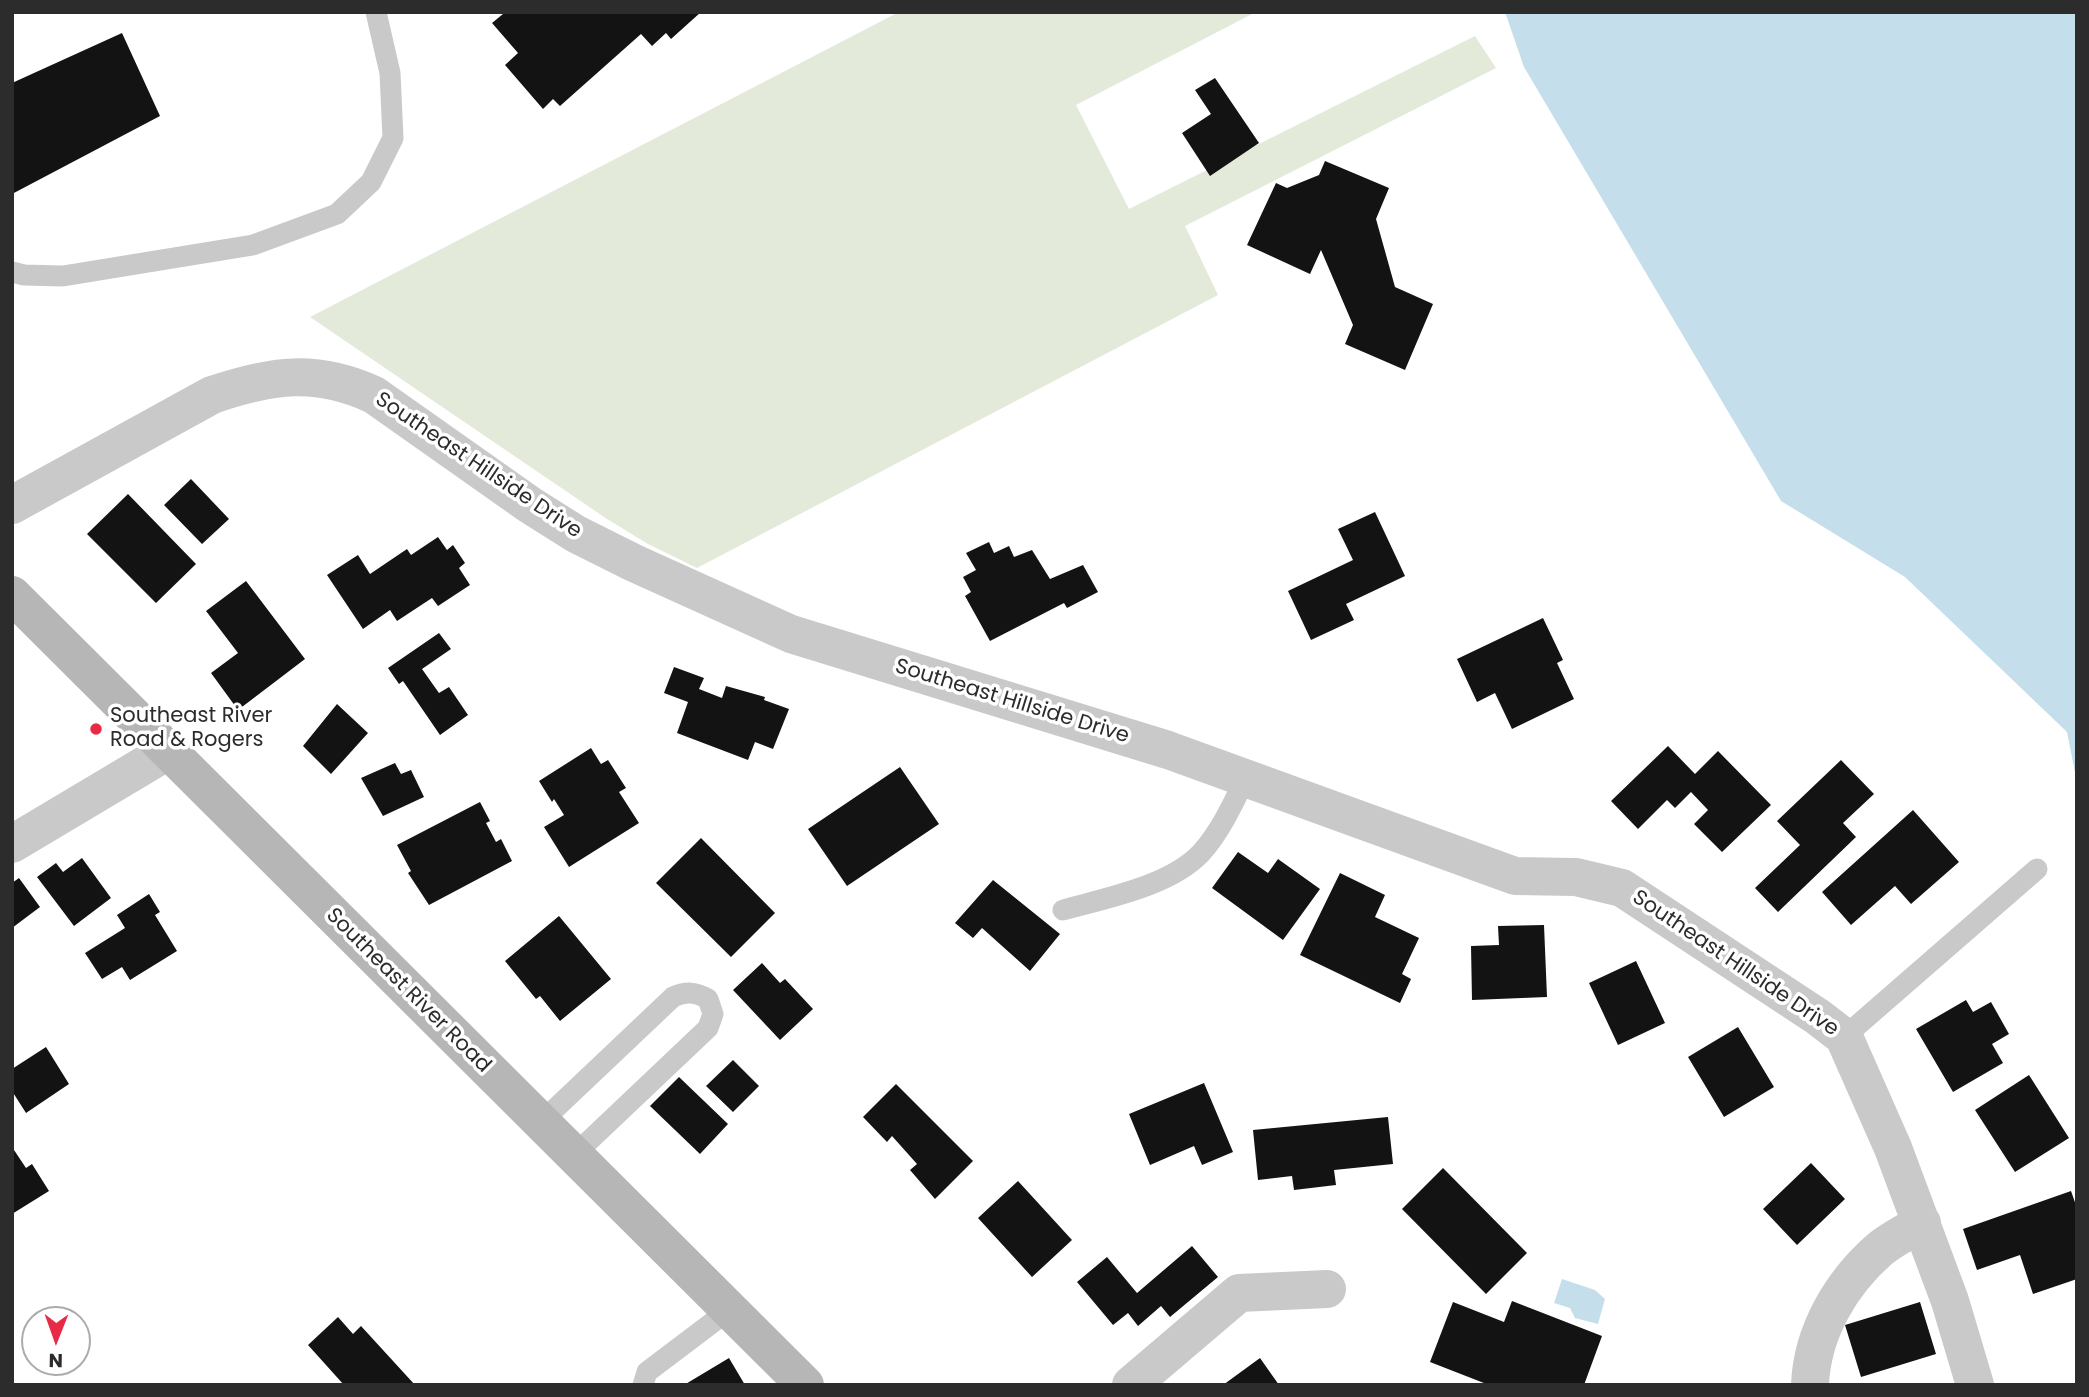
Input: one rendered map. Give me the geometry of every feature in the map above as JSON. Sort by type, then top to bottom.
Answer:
[{"type":"street","name":"Southeast Hillside Drive","points":[[12,505],[212,395],[245,384],[278,378],[312,377],[349,383],[374,395],[530,505],[576,534],[792,634],[1168,750],[1515,876],[1576,877],[1622,888],[1818,1017],[1844,1037],[1922,1223],[1951,1301],[1975,1385]]},
{"type":"street","name":"Southeast River Road","points":[[12,595],[805,1385]]},
{"type":"street","points":[[12,844],[168,751]]},
{"type":"street","points":[[1810,1385],[1810,1370],[1823,1324],[1849,1281],[1882,1247],[1922,1223]]},
{"type":"street","points":[[1131,1385],[1238,1293],[1327,1289]]},
{"type":"lane","points":[[12,272],[63,276],[253,244],[337,214],[370,182],[393,138],[390,72],[376,12]]},
{"type":"lane","points":[[1063,910],[1171,875],[1200,853],[1228,813],[1245,779]]},
{"type":"lane","points":[[1844,1037],[2037,869]]},
{"type":"lane","points":[[540,1123],[673,997],[682,993],[697,993],[708,999],[713,1014],[708,1028],[573,1156]]},
{"type":"lane","points":[[643,1385],[647,1372],[729,1310]]},
{"type":"green space","points":[[899,12],[1256,12],[1076,105],[1129,209],[1475,36],[1496,68],[1185,226],[1218,295],[697,568],[648,544],[607,519],[310,317]]},
{"type":"water","points":[[1505,12],[2077,12],[2077,783],[2067,732],[1905,577],[1781,501],[1524,67]]},
{"type":"water","points":[[1562,1279],[1595,1290],[1605,1299],[1598,1324],[1575,1318],[1570,1308],[1554,1303]]},
{"type":"building","points":[[501,12],[701,12],[671,39],[666,33],[652,46],[641,34],[560,106],[553,99],[543,109],[505,65],[518,53],[492,23],[503,14]]},
{"type":"building","points":[[122,33],[160,116],[12,194],[12,83]]},
{"type":"building","points":[[1215,78],[1259,143],[1210,176],[1182,133],[1211,114],[1195,90]]},
{"type":"building","points":[[1325,161],[1389,188],[1376,219],[1395,287],[1433,304],[1405,370],[1345,344],[1353,325],[1321,250],[1310,274],[1247,245],[1276,183],[1287,188],[1319,175]]},
{"type":"building","points":[[191,479],[229,519],[202,544],[164,505]]},
{"type":"building","points":[[128,494],[196,564],[156,603],[87,534]]},
{"type":"building","points":[[1375,512],[1405,576],[1346,604],[1354,620],[1311,640],[1288,591],[1353,560],[1338,529]]},
{"type":"building","points":[[438,537],[447,550],[453,545],[465,563],[459,568],[470,585],[438,606],[432,598],[397,621],[390,610],[363,629],[327,575],[358,555],[370,574],[407,549],[411,555]]},
{"type":"building","points":[[989,542],[994,553],[1009,546],[1014,557],[1032,550],[1050,579],[1083,565],[1098,592],[1067,608],[1064,603],[990,641],[965,596],[971,592],[963,577],[976,570],[966,553]]},
{"type":"building","points":[[246,581],[305,659],[238,710],[211,673],[238,653],[206,611]]},
{"type":"building","points":[[1543,618],[1563,660],[1557,663],[1574,699],[1512,729],[1495,693],[1477,702],[1457,659]]},
{"type":"building","points":[[439,633],[451,649],[422,669],[439,693],[449,687],[468,715],[440,735],[403,681],[399,684],[388,668]]},
{"type":"building","points":[[674,667],[704,678],[699,689],[722,698],[726,686],[765,697],[764,700],[789,709],[773,749],[755,742],[748,760],[677,733],[688,702],[664,693]]},
{"type":"building","points":[[337,704],[368,733],[331,774],[303,746]]},
{"type":"building","points":[[1668,746],[1695,774],[1718,751],[1771,805],[1722,852],[1694,824],[1708,810],[1691,792],[1675,808],[1667,800],[1638,829],[1611,801]]},
{"type":"building","points":[[591,748],[601,764],[608,760],[626,788],[619,792],[639,823],[569,867],[544,827],[564,815],[539,781]]},
{"type":"building","points":[[1841,760],[1874,794],[1843,823],[1856,837],[1778,912],[1755,888],[1800,845],[1777,821]]},
{"type":"building","points":[[395,763],[401,774],[411,770],[424,797],[383,816],[361,778]]},
{"type":"building","points":[[900,767],[939,824],[847,886],[808,829]]},
{"type":"building","points":[[480,802],[490,821],[486,823],[496,842],[501,839],[512,861],[429,905],[408,873],[411,871],[397,845]]},
{"type":"building","points":[[1913,810],[1959,862],[1911,904],[1895,886],[1851,925],[1822,892]]},
{"type":"building","points":[[701,838],[775,913],[731,957],[656,883]]},
{"type":"building","points":[[1238,852],[1268,873],[1278,859],[1320,889],[1283,940],[1212,888]]},
{"type":"building","points":[[82,858],[111,898],[74,926],[37,877],[56,863],[63,872]]},
{"type":"building","points":[[1340,873],[1385,895],[1375,917],[1419,938],[1402,974],[1411,979],[1400,1003],[1300,955]]},
{"type":"building","points":[[19,878],[40,907],[12,928],[12,883]]},
{"type":"building","points":[[993,880],[1060,934],[1030,971],[982,928],[973,938],[955,923]]},
{"type":"building","points":[[149,894],[160,912],[155,915],[177,951],[130,980],[122,967],[102,979],[85,953],[125,928],[117,915]]},
{"type":"building","points":[[559,916],[611,979],[560,1021],[540,996],[536,999],[505,961]]},
{"type":"building","points":[[1544,925],[1547,997],[1472,1000],[1471,946],[1499,945],[1498,926]]},
{"type":"building","points":[[1636,961],[1665,1023],[1618,1045],[1589,983]]},
{"type":"building","points":[[762,963],[780,983],[785,979],[813,1009],[780,1040],[733,990]]},
{"type":"building","points":[[1966,1000],[1973,1012],[1991,1002],[2009,1034],[1992,1044],[2003,1063],[1953,1092],[1916,1029]]},
{"type":"building","points":[[1738,1027],[1774,1087],[1724,1117],[1688,1057]]},
{"type":"building","points":[[46,1047],[69,1084],[26,1113],[12,1091],[12,1069]]},
{"type":"building","points":[[733,1060],[759,1086],[733,1112],[706,1086]]},
{"type":"building","points":[[2029,1075],[2069,1138],[2015,1172],[1975,1110]]},
{"type":"building","points":[[679,1077],[728,1124],[700,1154],[650,1106]]},
{"type":"building","points":[[1204,1083],[1233,1152],[1202,1165],[1194,1146],[1150,1165],[1129,1114]]},
{"type":"building","points":[[896,1084],[973,1161],[935,1199],[910,1170],[917,1164],[892,1136],[887,1142],[863,1117]]},
{"type":"building","points":[[1388,1117],[1393,1164],[1334,1170],[1336,1185],[1294,1190],[1292,1176],[1258,1180],[1253,1130]]},
{"type":"building","points":[[12,1147],[26,1168],[32,1164],[49,1191],[12,1214]]},
{"type":"building","points":[[1811,1163],[1845,1199],[1797,1245],[1763,1209]]},
{"type":"building","points":[[1443,1168],[1527,1253],[1486,1294],[1402,1209]]},
{"type":"building","points":[[1018,1181],[1072,1240],[1032,1277],[978,1218]]},
{"type":"building","points":[[2071,1191],[2077,1208],[2077,1279],[2033,1294],[2020,1255],[1977,1270],[1963,1229]]},
{"type":"building","points":[[1192,1246],[1218,1277],[1170,1317],[1161,1306],[1138,1326],[1128,1313],[1113,1325],[1077,1282],[1107,1257],[1137,1293]]},
{"type":"building","points":[[1512,1301],[1602,1336],[1584,1385],[1489,1385],[1430,1362],[1453,1302],[1504,1322]]},
{"type":"building","points":[[1920,1302],[1936,1354],[1861,1377],[1845,1325]]},
{"type":"building","points":[[338,1317],[353,1334],[361,1326],[415,1385],[344,1385],[308,1345]]},
{"type":"building","points":[[729,1358],[745,1385],[684,1385]]},
{"type":"building","points":[[1260,1358],[1279,1385],[1223,1385]]},
{"type":"place","name":"Southeast River Road & Rogers","points":[[96,729]]}]
